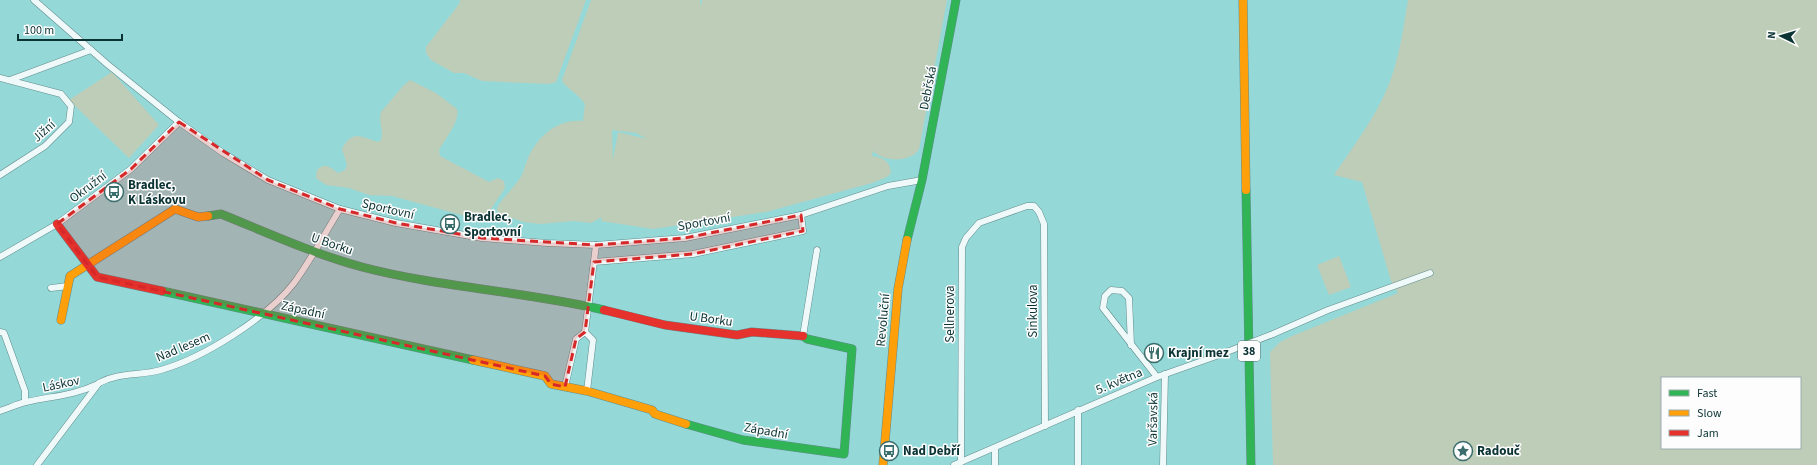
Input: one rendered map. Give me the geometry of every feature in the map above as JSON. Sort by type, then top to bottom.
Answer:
[{"type":"street","name":"Sportovní","points":[[34,0],[91,50],[179,122],[223,153],[268,180],[340,209],[396,223],[482,238],[596,245],[685,238],[801,215],[888,186],[922,180]]},
{"type":"street","name":"Debřská","points":[[922,180],[956,0]]},
{"type":"street","name":"38","points":[[1243,0],[1251,465]]},
{"type":"street","points":[[9,80],[91,50]]},
{"type":"street","name":"Jižní","points":[[0,78],[61,94],[71,106],[69,122],[45,146],[0,175]]},
{"type":"street","name":"Okružní","points":[[0,257],[57,224],[131,168],[179,122]]},
{"type":"street","name":"Revoluční","points":[[883,465],[898,289],[902,260],[922,180]]},
{"type":"street","name":"Sinkulova","points":[[1027,206],[1034,206],[1039,212],[1044,224],[1045,426]]},
{"type":"street","name":"Sellnerova","points":[[961,462],[962,247],[966,238],[979,223],[1027,206]]},
{"type":"street","name":"U Borku","points":[[88,266],[175,209],[198,216],[221,214],[314,252],[362,267],[411,278],[590,307],[665,325],[737,335],[752,332],[803,336],[807,340],[852,349]]},
{"type":"street","name":"Nad lesem","points":[[99,383],[110,377],[161,370],[212,349],[262,314],[293,284],[340,209]]},
{"type":"street","points":[[594,262],[693,254],[803,231],[801,215]]},
{"type":"street","name":"Západní","points":[[57,224],[97,277],[545,376],[551,384],[587,391],[652,410],[655,414],[692,426],[697,426],[743,440],[844,454],[852,349]]},
{"type":"street","points":[[565,387],[576,339],[585,332],[590,307],[596,245]]},
{"type":"street","points":[[803,336],[817,250]]},
{"type":"street","points":[[62,320],[70,276],[88,266]]},
{"type":"street","name":"5. května","points":[[954,465],[1157,377],[1219,355],[1328,310],[1430,273]]},
{"type":"street","points":[[51,288],[68,286]]},
{"type":"street","points":[[1132,345],[1129,298],[1122,291],[1111,290],[1105,296],[1103,308],[1157,377]]},
{"type":"street","name":"Láskov","points":[[0,332],[4,333],[25,391],[25,402]]},
{"type":"street","points":[[585,332],[593,340],[587,391]]},
{"type":"street","name":"Varšavská","points":[[1163,465],[1165,374]]},
{"type":"street","points":[[37,465],[99,383]]},
{"type":"street","name":"Láskov","points":[[0,411],[25,402],[65,396],[85,390],[99,383]]},
{"type":"street","points":[[1078,410],[1078,465]]},
{"type":"street","points":[[995,448],[995,465]]},
{"type":"highlighted area","points":[[179,122],[268,180],[340,209],[396,223],[482,238],[596,245],[685,238],[801,215],[803,231],[693,254],[594,262],[585,332],[576,339],[565,387],[551,384],[545,376],[97,277],[57,224],[131,169]]},
{"type":"green space","points":[[460,0],[586,0],[556,82],[549,84],[482,81],[464,73],[454,73],[431,60],[426,53],[426,47],[459,4]]},
{"type":"green space","points":[[591,0],[700,0],[701,7],[702,0],[947,0],[919,149],[915,154],[904,159],[890,159],[878,155],[873,151],[872,156],[883,159],[888,163],[891,173],[887,177],[872,183],[766,212],[653,229],[601,221],[602,217],[591,223],[574,221],[540,224],[524,222],[500,214],[497,211],[497,208],[520,178],[529,155],[541,138],[553,128],[567,122],[583,121],[585,104],[563,83],[562,80]],"holes":[[[612,130],[636,133],[647,139],[618,132],[613,160]]]},
{"type":"green space","points":[[1408,0],[1817,0],[1817,465],[1273,465],[1270,352],[1280,342],[1292,336],[1398,293],[1391,281],[1362,182],[1334,175],[1360,138],[1376,111],[1389,83],[1400,44]]},
{"type":"green space","points":[[112,72],[159,125],[129,158],[69,100]]},
{"type":"green space","points":[[410,80],[436,93],[457,109],[457,118],[439,150],[440,156],[489,182],[498,178],[504,181],[505,188],[485,218],[469,217],[392,196],[369,195],[349,188],[326,185],[316,178],[317,170],[323,166],[328,166],[338,173],[345,170],[347,165],[342,149],[350,138],[358,136],[378,142],[381,140],[381,112]]},
{"type":"green space","points":[[1339,256],[1351,287],[1329,295],[1317,265]]},
{"type":"traffic: fast","points":[[907,240],[922,180],[956,0]]},
{"type":"traffic: fast","points":[[1246,190],[1251,465]]},
{"type":"traffic: fast","points":[[208,216],[221,214],[309,250],[362,267],[422,280],[544,298],[604,310]]},
{"type":"traffic: fast","points":[[162,291],[473,360]]},
{"type":"traffic: fast","points":[[686,424],[743,440],[844,454],[852,349],[807,339],[803,336]]},
{"type":"traffic: slow","points":[[1243,0],[1246,190]]},
{"type":"traffic: slow","points":[[61,320],[70,276],[175,209],[198,217],[208,216]]},
{"type":"traffic: slow","points":[[883,465],[898,289],[907,240]]},
{"type":"traffic: slow","points":[[473,360],[545,376],[551,384],[587,391],[652,410],[655,414],[686,424]]},
{"type":"traffic: jam","points":[[57,224],[97,277],[162,291]]},
{"type":"traffic: jam","points":[[604,310],[665,325],[737,335],[752,332],[803,336]]},
{"type":"place","name":"Bradlec, K Láskovu","points":[[114,192]]},
{"type":"place","name":"Bradlec, Sportovní","points":[[450,224]]},
{"type":"place","name":"Krajní mez","points":[[1154,353]]},
{"type":"place","name":"Nad Debří","points":[[889,451]]},
{"type":"place","name":"Radouč","points":[[1463,451]]}]
